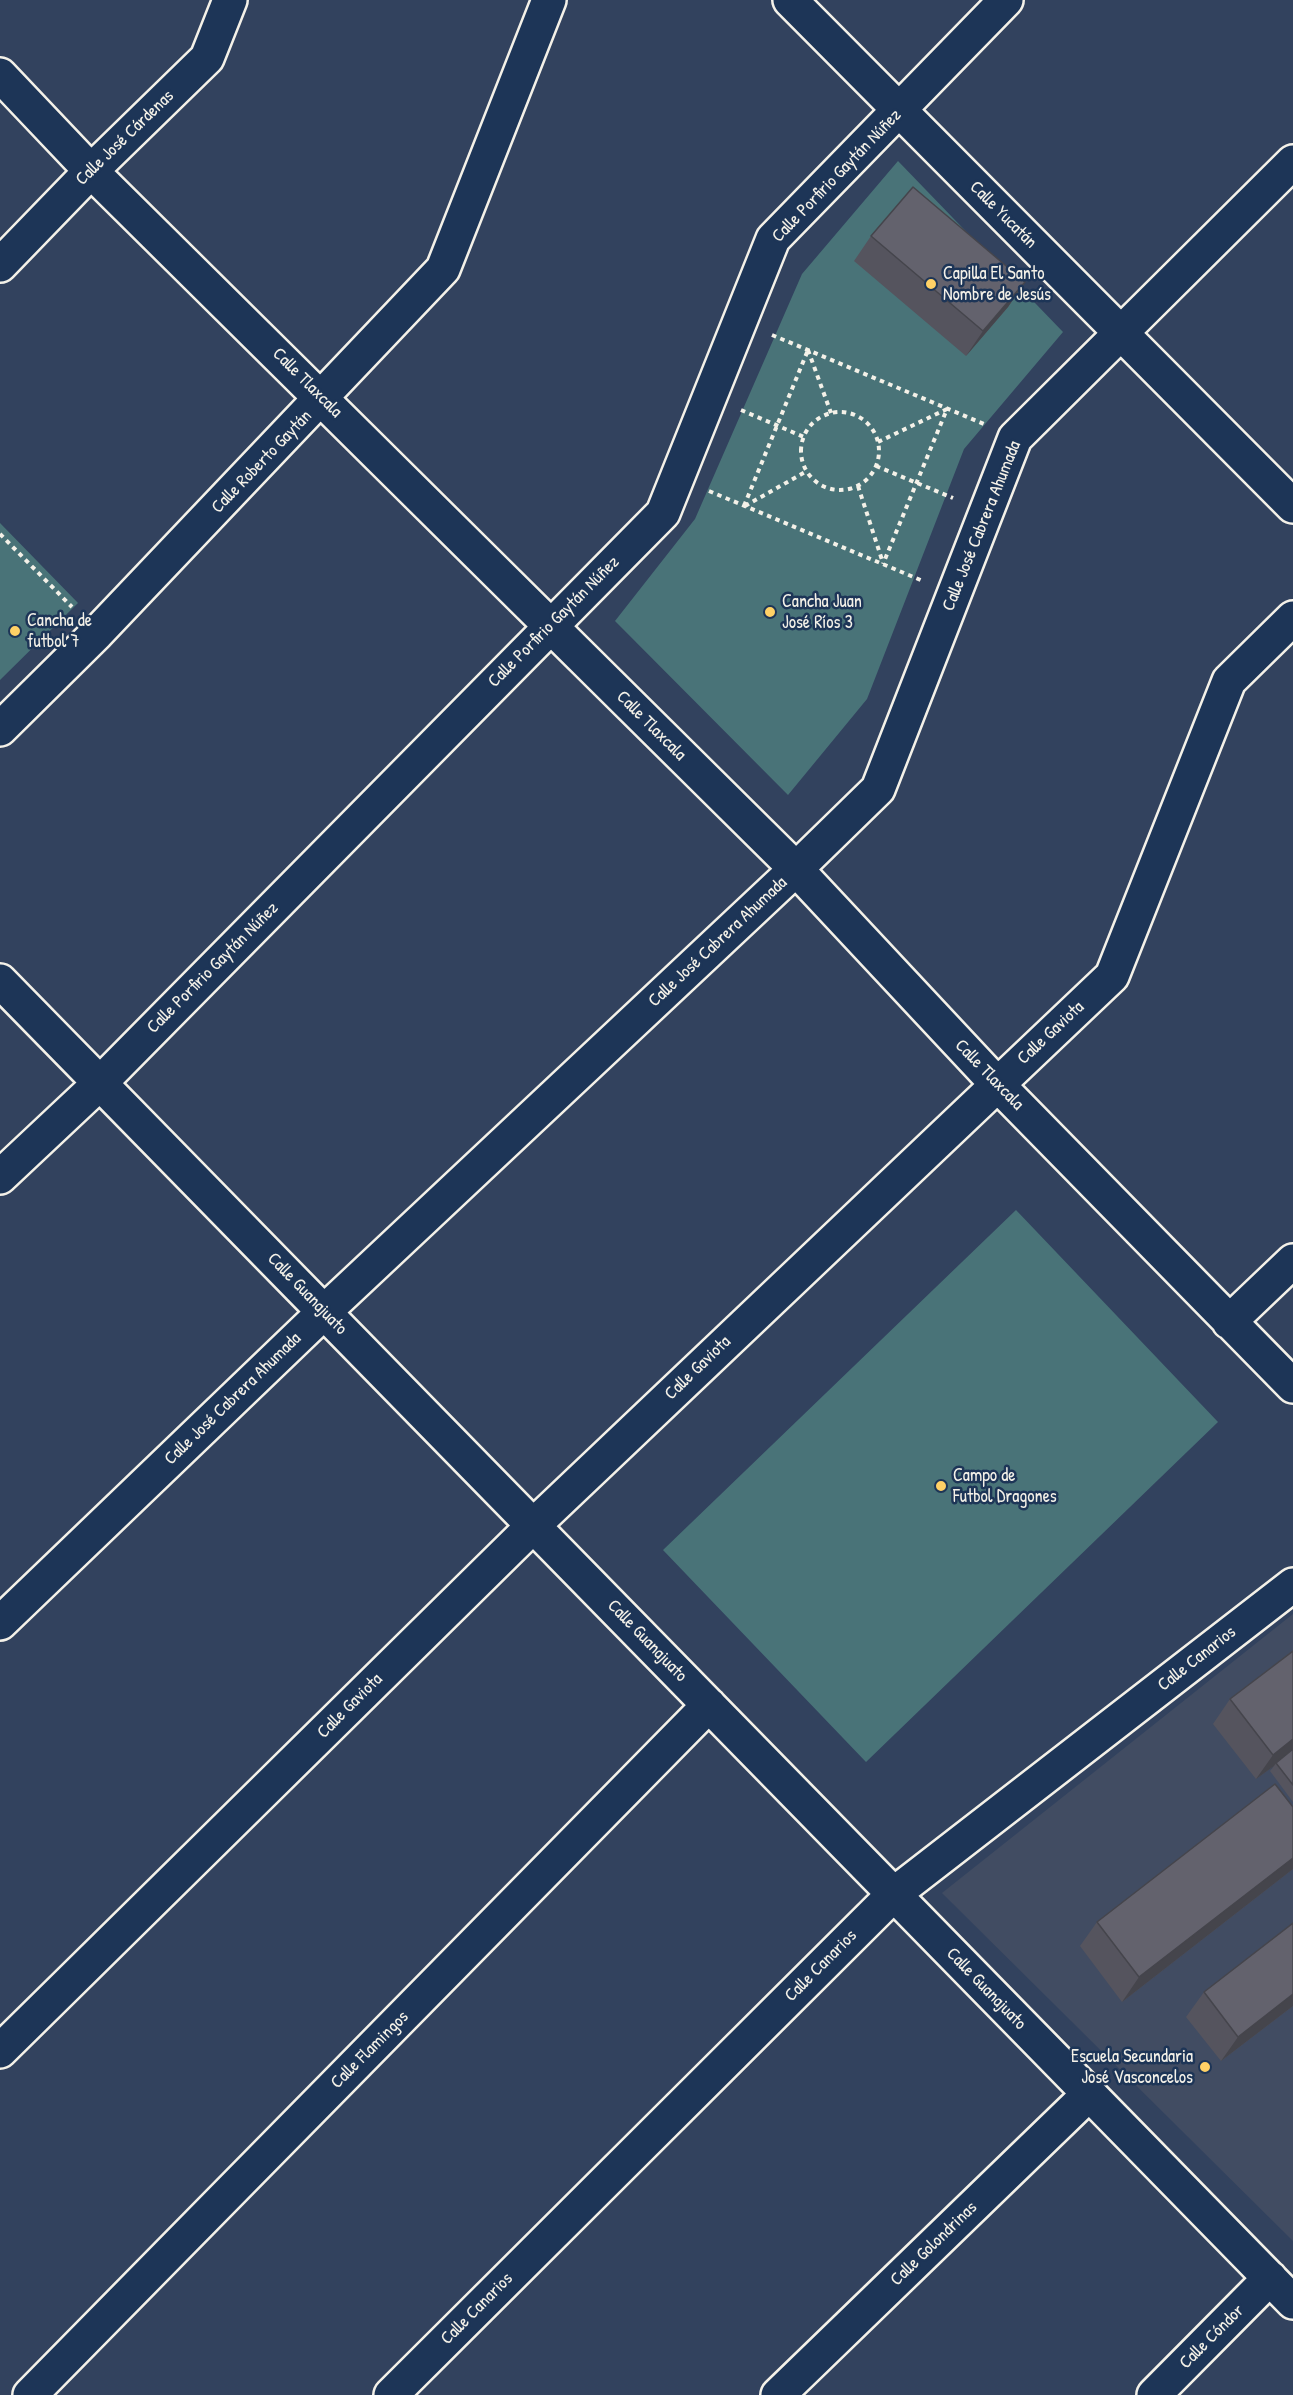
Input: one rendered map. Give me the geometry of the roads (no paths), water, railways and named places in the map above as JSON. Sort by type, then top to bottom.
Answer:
[{"type":"street","name":"Calle José Cárdenas","points":[[0,265],[91,171],[207,58],[230,0]]},
{"type":"street","name":"Calle Roberto Gaytán","points":[[0,729],[97,633],[323,398],[443,269],[549,0]]},
{"type":"street","name":"Calle Yucatán","points":[[790,0],[1293,506]]},
{"type":"street","name":"Calle Porfirio Gaytán Núñez","points":[[0,1177],[100,1083],[663,513],[773,239],[1006,0]]},
{"type":"street","name":"Calle Tlaxcala","points":[[0,75],[91,171],[323,398],[796,869],[996,1083],[1293,1386]]},
{"type":"street","name":"Calle José Cabrera Ahumada","points":[[0,1623],[324,1312],[796,869],[878,789],[1015,438],[1293,162]]},
{"type":"street","name":"Calle Gaviota","points":[[0,2051],[535,1524],[996,1083],[1112,976],[1230,681],[1293,618]]},
{"type":"street","name":"Calle Guanajuato","points":[[0,981],[535,1524],[709,1706],[1293,2302]]},
{"type":"street","points":[[1230,1322],[1293,1261]]},
{"type":"street","name":"Calle Canarios","points":[[391,2395],[894,1894],[1293,1585]]},
{"type":"street","name":"Calle Flamingos","points":[[30,2395],[709,1706]]},
{"type":"street","name":"Calle Golondrinas","points":[[778,2395],[1089,2094]]},
{"type":"street","name":"Calle Cóndor","points":[[1154,2395],[1270,2278]]},
{"type":"place","name":"Capilla El Santo Nombre de Jesús","points":[[931,284]]},
{"type":"place","name":"Cancha Juan José Ríos 3","points":[[770,612]]},
{"type":"place","name":"Cancha de futbol 7","points":[[15,631]]},
{"type":"place","name":"Campo de Futbol Dragones","points":[[941,1486]]},
{"type":"place","name":"Escuela Secundaria José Vasconcelos","points":[[1205,2067]]}]
